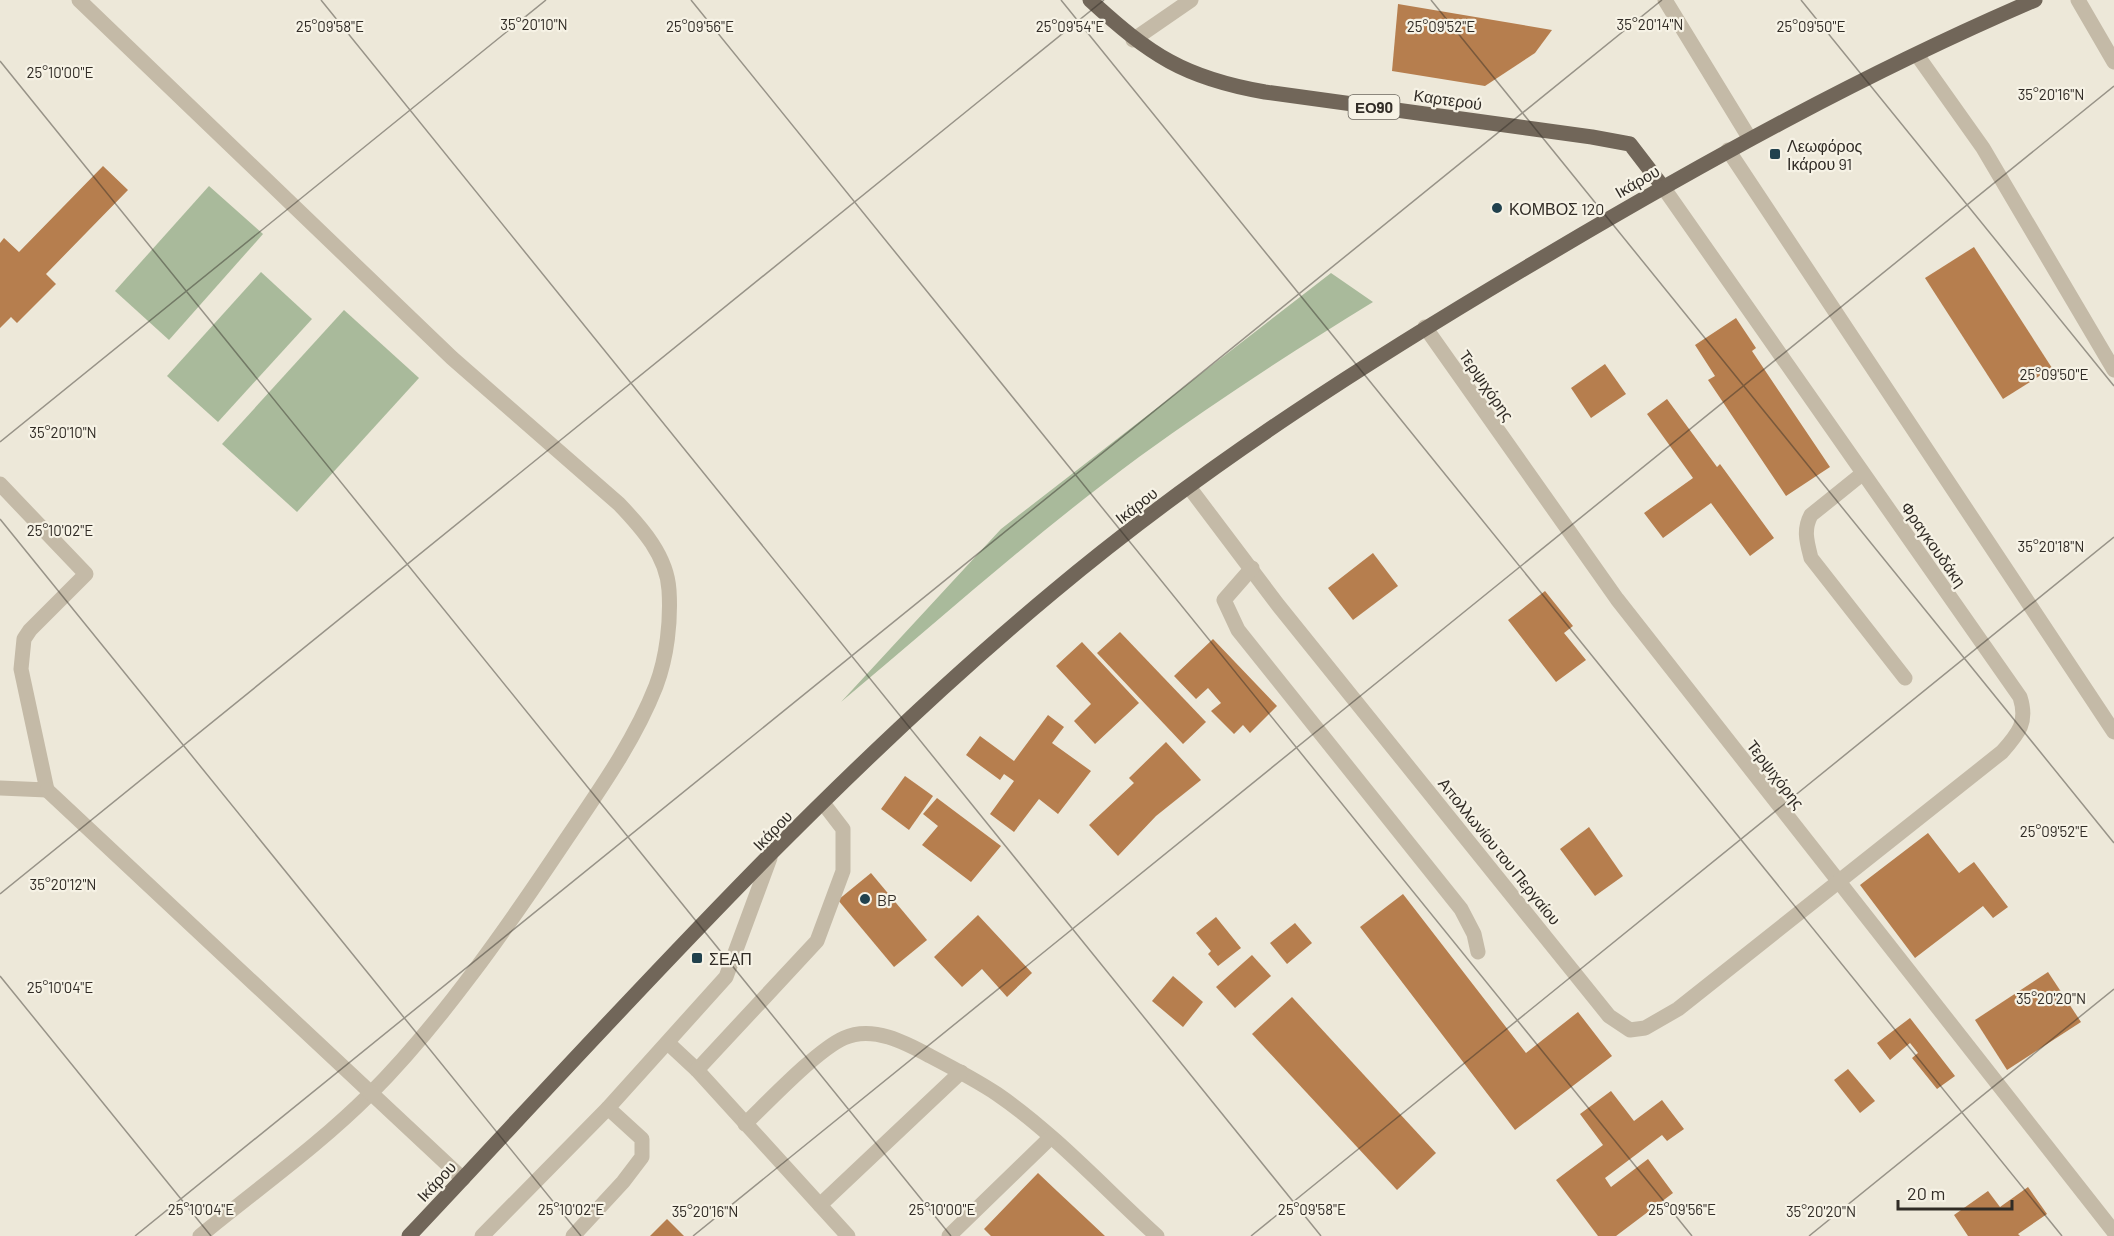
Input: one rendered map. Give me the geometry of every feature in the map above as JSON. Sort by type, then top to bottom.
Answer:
[{"type":"main road","name":"Καρτερού","points":[[1090,0],[1133,40],[1163,60],[1191,74],[1228,86],[1630,144],[1663,187]]},
{"type":"main road","name":"Ικάρου","points":[[409,1236],[658,971],[823,803],[916,714],[1053,592],[1189,487],[1300,407],[1425,327],[1663,187],[1728,150],[1917,55],[2035,0]]},
{"type":"street","points":[[79,0],[443,351],[619,504],[650,540],[667,575],[668,617],[664,654],[656,685],[636,729],[588,806],[512,919],[434,1020],[371,1093],[328,1133],[200,1236]]},
{"type":"street","points":[[1133,40],[1191,0]]},
{"type":"street","points":[[1665,0],[1750,139]]},
{"type":"street","points":[[2078,0],[2114,62]]},
{"type":"street","points":[[1917,55],[1983,148],[2114,370]]},
{"type":"street","points":[[1728,150],[2114,732]]},
{"type":"street","name":"Φραγκουδάκη","points":[[1663,187],[2020,697],[2025,712],[2023,726],[2002,752],[1837,883]]},
{"type":"street","name":"Τερψιχόρης","points":[[1425,327],[1617,599],[1837,883],[2114,1232]]},
{"type":"street","points":[[1862,474],[1811,515],[1806,524],[1806,535],[1811,558],[1905,678]]},
{"type":"street","points":[[0,484],[86,574],[30,630],[22,651],[21,669],[47,790],[463,1179]]},
{"type":"street","name":"Απολλωνίου του Περγαίου","points":[[1189,487],[1278,605],[1610,1016],[1630,1030],[1646,1028],[1678,1009],[1837,883]]},
{"type":"street","points":[[1252,568],[1224,600],[1238,630],[1461,909],[1474,934],[1478,952]]},
{"type":"street","points":[[0,788],[47,790]]},
{"type":"street","points":[[697,1070],[817,941],[843,871],[843,829],[823,803]]},
{"type":"street","points":[[482,1236],[608,1108],[726,977],[770,858]]},
{"type":"street","points":[[745,1124],[826,1049],[846,1037],[869,1035],[897,1039],[961,1072],[999,1096],[1050,1138],[1157,1236]]},
{"type":"street","points":[[668,1042],[697,1070],[848,1236]]},
{"type":"street","points":[[820,1206],[961,1072]]},
{"type":"street","points":[[573,1236],[623,1182],[642,1157],[642,1138],[608,1108]]},
{"type":"street","points":[[949,1236],[1050,1138]]},
{"type":"green space","points":[[209,186],[263,234],[169,340],[115,291]]},
{"type":"green space","points":[[261,272],[312,319],[218,422],[167,376]]},
{"type":"green space","points":[[1331,273],[1373,302],[1254,377],[1139,457],[1025,546],[841,702],[1001,529]]},
{"type":"green space","points":[[344,310],[419,378],[297,512],[222,444]]},
{"type":"building","points":[[1398,4],[1552,30],[1535,53],[1485,86],[1392,71]]},
{"type":"building","points":[[103,166],[128,190],[46,274],[56,284],[17,323],[11,317],[0,328],[0,243],[4,238],[19,252]]},
{"type":"building","points":[[1974,247],[2052,368],[2003,399],[1925,278]]},
{"type":"building","points":[[1736,318],[1756,348],[1752,351],[1830,467],[1786,496],[1708,380],[1715,376],[1695,345]]},
{"type":"building","points":[[1605,364],[1626,394],[1591,418],[1571,388]]},
{"type":"building","points":[[1667,399],[1717,467],[1720,464],[1774,538],[1750,556],[1711,503],[1663,538],[1644,513],[1693,478],[1647,414]]},
{"type":"building","points":[[1373,553],[1398,586],[1353,620],[1328,588]]},
{"type":"building","points":[[1545,591],[1573,626],[1564,633],[1586,660],[1556,682],[1508,620]]},
{"type":"building","points":[[1120,632],[1206,722],[1183,744],[1097,653]]},
{"type":"building","points":[[1213,639],[1277,706],[1250,733],[1243,725],[1234,734],[1211,711],[1221,703],[1208,688],[1196,699],[1174,676]]},
{"type":"building","points":[[1082,642],[1139,703],[1095,744],[1074,721],[1091,704],[1056,666]]},
{"type":"building","points":[[1048,715],[1064,727],[1052,743],[1091,771],[1058,814],[1039,799],[1014,832],[990,814],[1014,781],[1004,774],[1000,780],[966,755],[980,736],[1014,761]]},
{"type":"building","points":[[1166,742],[1201,780],[1156,816],[1118,856],[1089,825],[1134,783],[1129,778]]},
{"type":"building","points":[[905,776],[933,796],[909,830],[881,809]]},
{"type":"building","points":[[937,798],[1001,846],[971,882],[922,845],[938,826],[923,814]]},
{"type":"building","points":[[1589,827],[1623,876],[1595,896],[1560,849]]},
{"type":"building","points":[[1928,833],[1959,873],[1974,862],[2008,907],[1993,918],[1983,906],[1915,958],[1860,885]]},
{"type":"building","points":[[871,873],[927,940],[894,967],[838,900]]},
{"type":"building","points":[[1403,894],[1526,1053],[1578,1012],[1612,1056],[1515,1130],[1360,927]]},
{"type":"building","points":[[978,915],[1032,973],[1007,997],[982,969],[962,987],[934,957]]},
{"type":"building","points":[[1216,917],[1241,948],[1218,966],[1208,954],[1211,951],[1196,933]]},
{"type":"building","points":[[1295,923],[1312,943],[1287,964],[1270,943]]},
{"type":"building","points":[[1252,955],[1271,976],[1235,1008],[1216,987]]},
{"type":"building","points":[[2048,972],[2081,1022],[2007,1070],[1975,1020]]},
{"type":"building","points":[[1173,976],[1203,1002],[1183,1027],[1152,1001]]},
{"type":"building","points":[[1292,997],[1436,1153],[1397,1190],[1252,1034]]},
{"type":"building","points":[[1910,1018],[1955,1076],[1937,1089],[1912,1058],[1918,1053],[1910,1043],[1890,1060],[1877,1043]]},
{"type":"building","points":[[1848,1069],[1875,1101],[1860,1113],[1834,1080]]},
{"type":"building","points":[[1611,1091],[1634,1121],[1662,1100],[1684,1129],[1667,1141],[1662,1135],[1605,1178],[1611,1187],[1648,1159],[1673,1193],[1616,1236],[1598,1236],[1556,1180],[1603,1145],[1580,1114]]},
{"type":"building","points":[[1038,1173],[1105,1236],[991,1236],[984,1229]]},
{"type":"building","points":[[2028,1187],[2047,1214],[2018,1234],[2020,1236],[1968,1236],[1954,1215],[1988,1191],[2000,1207]]},
{"type":"building","points":[[667,1219],[684,1236],[650,1236]]},
{"type":"place","name":"Λεωφόρος Ικάρου 91","points":[[1775,154]]},
{"type":"place","name":"ΚΟΜΒΟΣ 120","points":[[1497,208]]},
{"type":"place","name":"BP","points":[[865,899]]},
{"type":"place","name":"ΣΕΑΠ","points":[[697,958]]}]
